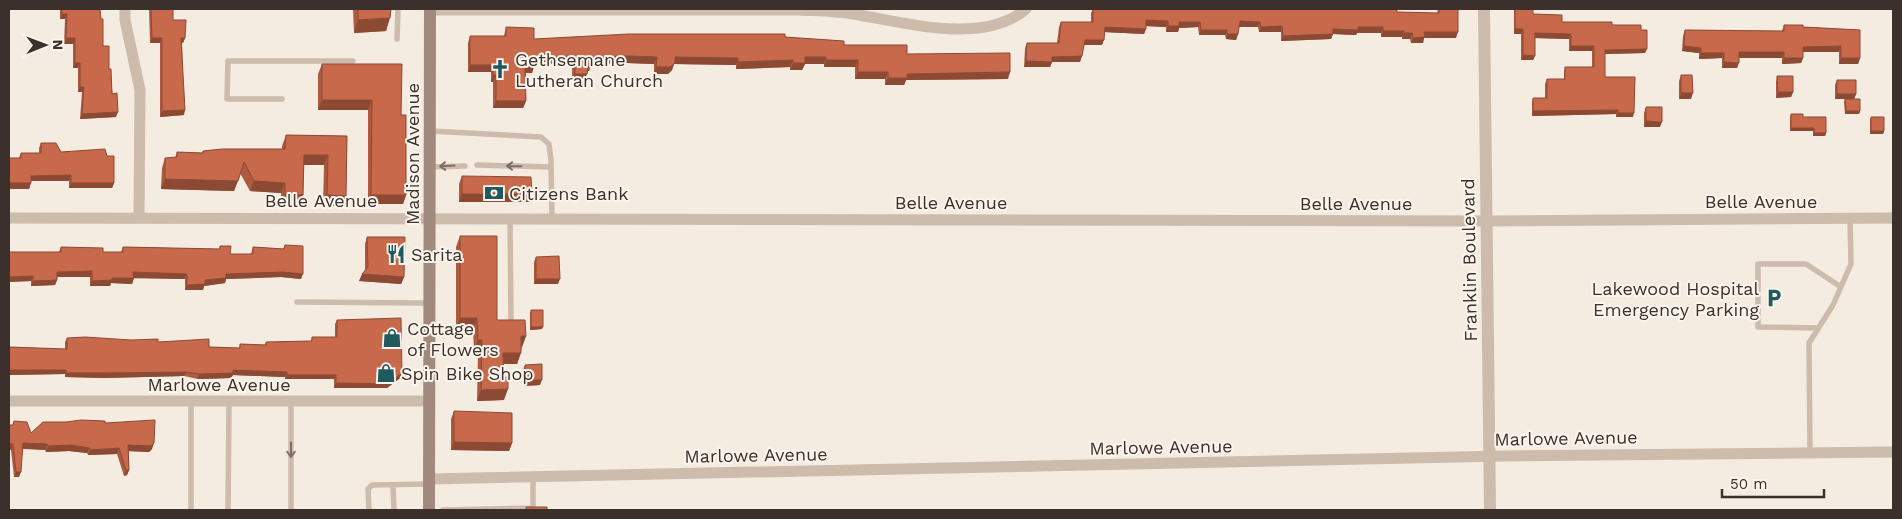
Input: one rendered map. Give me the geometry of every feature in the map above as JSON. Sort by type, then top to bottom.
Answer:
[{"type":"main road","name":"Madison Avenue","points":[[429,510],[430,9]]},
{"type":"street","points":[[125,9],[125,20],[140,90],[139,218]]},
{"type":"street","points":[[430,9],[799,10],[850,13],[962,29],[1001,24],[1026,9]]},
{"type":"street","name":"Franklin Boulevard","points":[[1484,9],[1490,510]]},
{"type":"street","name":"Belle Avenue","points":[[9,218],[1486,221],[1893,218]]},
{"type":"street","name":"Marlowe Avenue","points":[[9,400],[429,401]]},
{"type":"street","name":"Marlowe Avenue","points":[[429,481],[533,477],[1489,458],[1893,452]]},
{"type":"lane","points":[[397,40],[398,9]]},
{"type":"lane","points":[[282,99],[227,99],[228,61],[353,61]]},
{"type":"lane","points":[[430,131],[541,137],[549,144],[552,167],[552,218]]},
{"type":"lane","points":[[477,165],[552,167]]},
{"type":"lane","points":[[430,167],[465,166]]},
{"type":"lane","points":[[510,218],[511,321]]},
{"type":"lane","points":[[1810,452],[1809,343],[1841,287],[1851,264],[1850,218]]},
{"type":"lane","points":[[1818,328],[1758,328],[1758,264],[1806,264],[1841,287]]},
{"type":"lane","points":[[297,302],[429,303]]},
{"type":"lane","points":[[191,510],[192,401]]},
{"type":"lane","points":[[228,510],[229,401]]},
{"type":"lane","points":[[291,401],[291,510]]},
{"type":"lane","points":[[443,510],[533,508],[533,477]]},
{"type":"lane","points":[[369,510],[368,489],[372,485],[429,481]]},
{"type":"lane","points":[[393,485],[394,510]]},
{"type":"building","points":[[62,9],[100,9],[101,19],[103,19],[103,46],[109,46],[112,94],[117,93],[118,112],[82,114],[84,87],[80,87],[80,63],[75,63],[75,38],[66,38],[67,14],[62,14]]},
{"type":"building","points":[[151,9],[173,9],[173,20],[186,20],[185,38],[181,38],[185,110],[162,111],[162,38],[152,38]]},
{"type":"building","points":[[358,9],[391,9],[390,18],[358,20]]},
{"type":"building","points":[[1093,9],[1397,9],[1397,12],[1439,13],[1439,9],[1458,9],[1458,32],[1424,32],[1425,37],[1413,38],[1412,33],[1404,33],[1404,31],[1383,31],[1383,27],[1358,27],[1358,30],[1333,29],[1333,34],[1283,36],[1282,26],[1261,27],[1260,22],[1240,21],[1238,34],[1227,34],[1227,30],[1201,30],[1200,22],[1179,22],[1179,26],[1168,26],[1168,21],[1146,20],[1146,29],[1105,27],[1104,40],[1085,40],[1082,56],[1052,57],[1052,62],[1026,61],[1027,43],[1059,43],[1061,22],[1093,22]]},
{"type":"building","points":[[1515,9],[1533,9],[1533,14],[1562,15],[1562,22],[1612,22],[1612,25],[1641,25],[1641,30],[1647,30],[1647,49],[1605,50],[1605,77],[1635,77],[1634,113],[1618,113],[1618,110],[1533,111],[1533,98],[1547,98],[1547,79],[1565,79],[1565,67],[1594,67],[1594,46],[1571,46],[1571,34],[1535,33],[1535,56],[1523,55],[1523,29],[1515,29]]},
{"type":"building","points":[[1784,25],[1860,30],[1860,58],[1841,58],[1841,46],[1803,47],[1803,58],[1784,58],[1784,52],[1739,52],[1739,63],[1724,62],[1724,53],[1701,53],[1701,48],[1684,46],[1685,30],[1784,31]]},
{"type":"building","points":[[506,27],[534,28],[534,39],[629,34],[785,34],[785,37],[844,41],[844,45],[907,45],[907,54],[1010,53],[1010,72],[907,74],[907,78],[888,78],[888,72],[858,72],[858,60],[826,60],[826,57],[805,57],[805,63],[793,63],[793,60],[738,62],[738,58],[675,57],[675,63],[670,67],[656,67],[657,57],[629,56],[591,57],[591,64],[589,64],[587,74],[575,74],[575,56],[540,57],[540,59],[534,59],[534,66],[525,66],[526,101],[496,101],[496,75],[493,75],[493,65],[470,65],[470,36],[506,36]]},
{"type":"building","points":[[322,64],[402,64],[401,115],[406,115],[406,195],[371,195],[372,100],[322,100]]},
{"type":"building","points":[[1681,75],[1692,75],[1693,93],[1681,93]]},
{"type":"building","points":[[1777,76],[1793,76],[1793,92],[1778,92]]},
{"type":"building","points":[[1837,80],[1856,80],[1856,94],[1837,94]]},
{"type":"building","points":[[1845,99],[1860,99],[1860,111],[1846,111]]},
{"type":"building","points":[[1646,107],[1662,107],[1662,122],[1646,121]]},
{"type":"building","points":[[1791,114],[1803,114],[1803,117],[1826,117],[1826,133],[1814,133],[1814,128],[1791,128]]},
{"type":"building","points":[[1871,117],[1884,117],[1884,131],[1871,131]]},
{"type":"building","points":[[286,135],[347,136],[346,196],[327,195],[328,155],[304,155],[303,195],[285,194],[285,183],[254,181],[244,162],[238,181],[165,179],[165,158],[177,157],[177,152],[203,153],[203,151],[222,149],[285,149]]},
{"type":"building","points":[[41,143],[56,143],[61,152],[105,149],[107,156],[114,156],[114,183],[71,183],[71,175],[31,176],[31,183],[9,183],[9,158],[21,158],[21,153],[41,153]]},
{"type":"building","points":[[462,176],[531,177],[532,194],[462,194]]},
{"type":"building","points":[[460,236],[497,236],[497,320],[525,320],[526,336],[521,336],[521,353],[503,353],[504,377],[508,377],[508,389],[481,390],[482,340],[478,340],[477,318],[460,318]]},
{"type":"building","points":[[367,237],[405,237],[404,277],[362,274],[368,267]]},
{"type":"building","points":[[285,245],[303,246],[303,274],[283,272],[226,274],[226,278],[205,280],[205,284],[187,285],[187,274],[133,272],[134,278],[112,278],[112,280],[92,281],[92,271],[57,272],[57,280],[33,281],[33,276],[9,277],[9,252],[61,252],[61,247],[103,248],[103,252],[123,252],[123,247],[220,249],[220,246],[231,246],[230,254],[253,254],[253,247],[284,249]]},
{"type":"building","points":[[559,256],[560,279],[536,279],[536,257]]},
{"type":"building","points":[[531,310],[543,310],[543,327],[531,327]]},
{"type":"building","points":[[401,318],[402,373],[388,384],[336,383],[336,375],[287,375],[287,372],[233,370],[233,373],[199,374],[186,372],[66,373],[66,370],[9,370],[9,347],[67,349],[67,338],[158,339],[158,342],[209,339],[209,347],[240,348],[240,344],[266,345],[266,342],[312,341],[312,337],[337,337],[337,320]]},
{"type":"building","points":[[542,364],[542,380],[525,380],[525,365]]},
{"type":"building","points":[[454,411],[512,413],[512,443],[454,442]]},
{"type":"building","points":[[155,420],[154,443],[151,446],[128,445],[129,470],[126,470],[119,448],[90,450],[89,448],[71,445],[48,446],[47,444],[23,443],[21,472],[16,472],[13,444],[9,444],[9,425],[13,425],[14,421],[27,422],[31,433],[43,422],[105,421],[105,423]]},
{"type":"building","points":[[526,507],[547,507],[547,510],[526,510]]},
{"type":"place","name":"Gethsemane Lutheran Church","points":[[500,69]]},
{"type":"place","name":"Citizens Bank","points":[[494,193]]},
{"type":"place","name":"Sarita","points":[[396,254]]},
{"type":"place","name":"Lakewood Hospital Emergency Parking","points":[[1774,298]]},
{"type":"place","name":"Cottage of Flowers","points":[[392,338]]},
{"type":"place","name":"Spin Bike Shop","points":[[386,373]]}]
